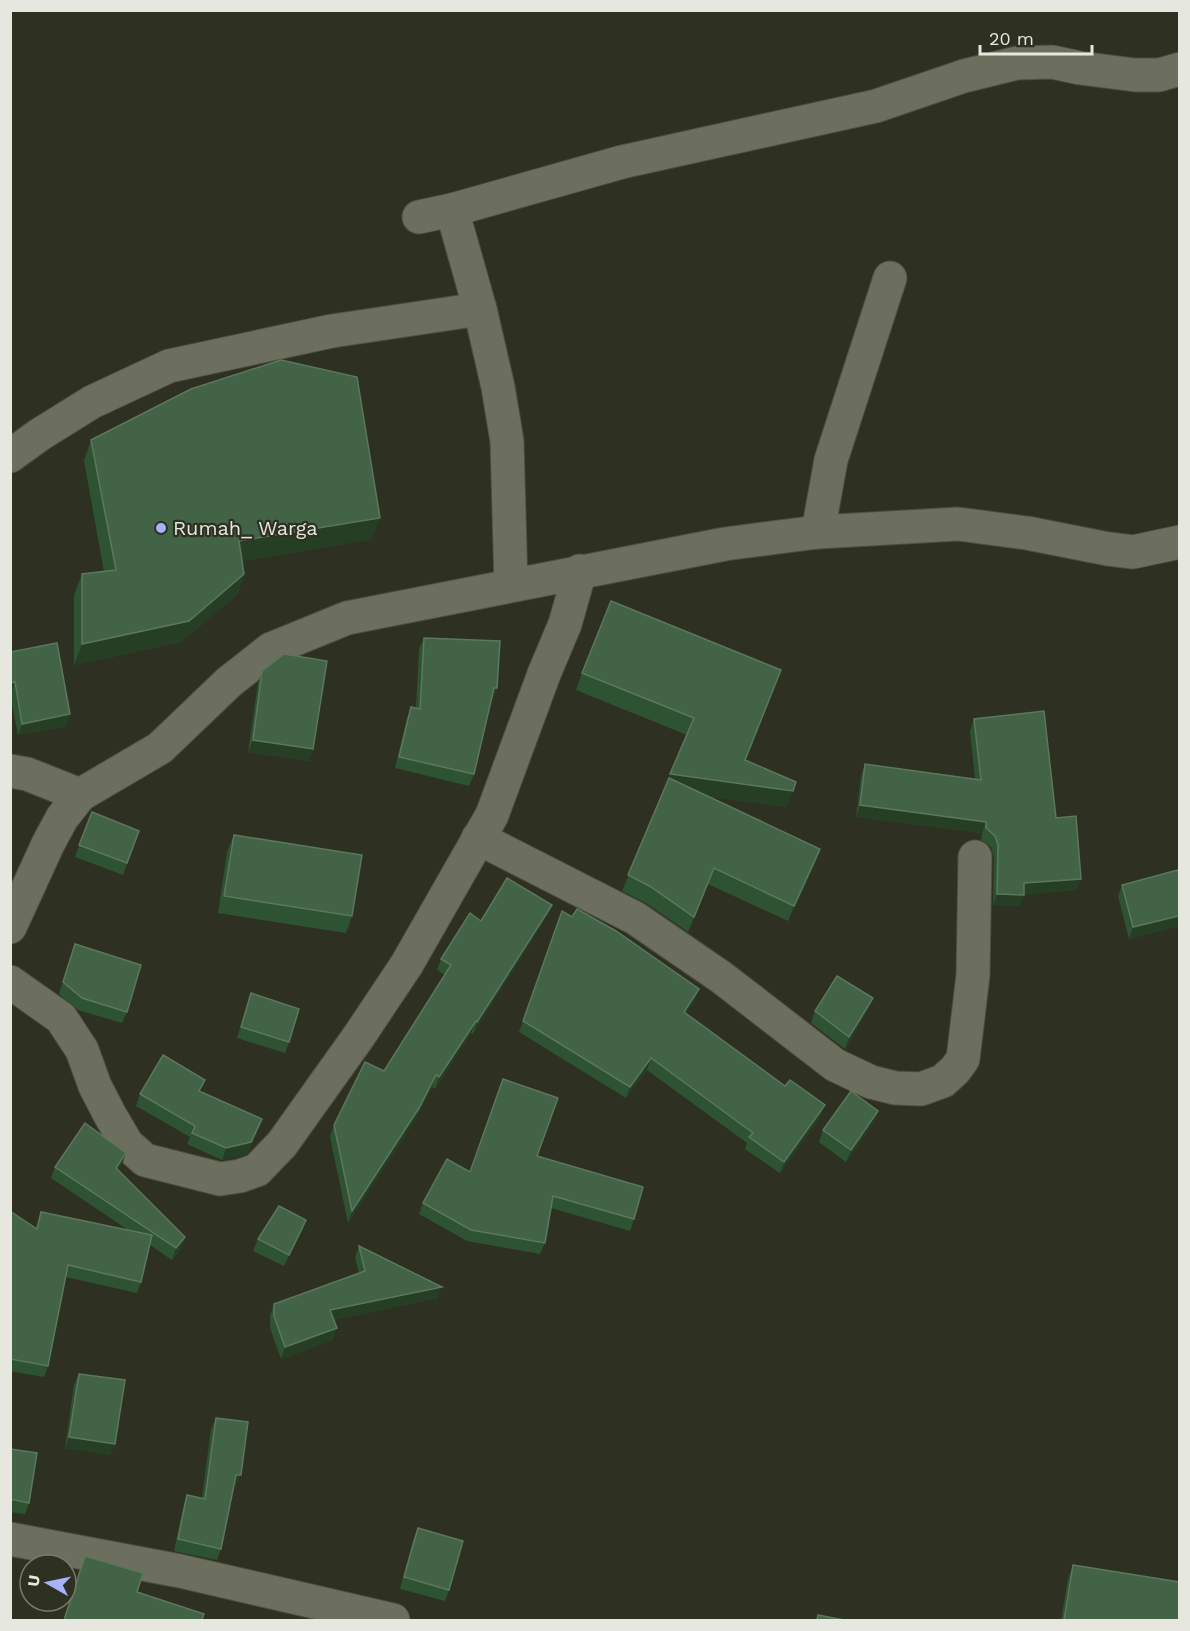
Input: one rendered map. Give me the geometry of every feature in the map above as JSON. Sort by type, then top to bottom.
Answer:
[{"type":"street","points":[[419,216],[452,210],[622,162],[876,106],[964,75],[1017,63],[1052,62],[1135,75],[1159,75],[1179,69]]},
{"type":"street","points":[[452,210],[480,309],[498,387],[507,441],[511,585]]},
{"type":"street","points":[[818,532],[831,460],[890,278]]},
{"type":"street","points":[[10,456],[92,402],[169,366],[332,331],[480,309]]},
{"type":"street","points":[[10,927],[48,844],[62,818],[80,795],[160,748],[229,682],[271,649],[347,618],[725,544],[818,532],[958,524],[1027,533],[1133,552],[1179,542]]},
{"type":"street","points":[[10,982],[61,1018],[82,1050],[95,1086],[127,1144],[145,1160],[220,1179],[240,1176],[257,1170],[282,1144],[359,1036],[407,963],[492,815],[565,624],[580,571]]},
{"type":"street","points":[[10,771],[27,774],[80,795]]},
{"type":"street","points":[[478,838],[635,918],[721,977],[835,1065],[871,1082],[895,1088],[921,1089],[943,1081],[963,1059],[973,975],[975,857]]},
{"type":"street","points":[[10,1539],[180,1571],[393,1620]]},
{"type":"building","name":"Rumah_ Warga","points":[[281,360],[357,377],[380,518],[239,541],[244,574],[189,621],[82,644],[82,574],[116,570],[91,440],[191,389]]},
{"type":"building","points":[[611,601],[781,670],[745,760],[796,782],[793,791],[670,774],[694,718],[582,673]]},
{"type":"building","points":[[424,638],[500,641],[497,688],[494,688],[474,774],[399,757],[411,707],[420,709]]},
{"type":"building","points":[[57,643],[70,714],[22,724],[15,682],[10,683],[10,652]]},
{"type":"building","points":[[284,654],[327,661],[313,749],[253,740],[262,671]]},
{"type":"building","points":[[1044,711],[1056,818],[1076,816],[1081,879],[1024,883],[1024,895],[997,894],[998,845],[995,836],[986,828],[986,822],[860,805],[865,764],[981,780],[974,719]]},
{"type":"building","points":[[669,778],[820,849],[794,906],[714,868],[694,917],[651,887],[628,875]]},
{"type":"building","points":[[92,812],[139,831],[127,863],[79,845]]},
{"type":"building","points":[[234,835],[362,855],[352,916],[224,896]]},
{"type":"building","points":[[1178,870],[1179,916],[1133,927],[1122,885]]},
{"type":"building","points":[[507,878],[552,905],[477,1022],[439,1077],[436,1075],[419,1108],[352,1211],[334,1125],[365,1062],[384,1071],[451,965],[441,959],[470,913],[481,921]]},
{"type":"building","points":[[577,909],[616,931],[699,989],[684,1012],[785,1086],[790,1080],[825,1105],[784,1162],[749,1137],[753,1133],[651,1058],[630,1087],[523,1021],[562,911],[572,917]]},
{"type":"building","points":[[75,944],[141,965],[127,1012],[82,998],[63,982]]},
{"type":"building","points":[[837,976],[873,998],[849,1037],[815,1011]]},
{"type":"building","points":[[251,993],[299,1009],[289,1042],[241,1027]]},
{"type":"building","points":[[163,1055],[205,1080],[199,1091],[262,1119],[251,1142],[226,1148],[192,1133],[195,1126],[140,1094]]},
{"type":"building","points":[[503,1079],[558,1098],[537,1156],[643,1187],[634,1219],[553,1196],[545,1243],[471,1230],[423,1203],[447,1159],[470,1172]]},
{"type":"building","points":[[851,1091],[878,1111],[851,1150],[823,1130]]},
{"type":"building","points":[[85,1123],[126,1153],[116,1168],[185,1237],[176,1248],[55,1167]]},
{"type":"building","points":[[279,1206],[306,1220],[289,1255],[258,1239]]},
{"type":"building","points":[[10,1211],[37,1229],[41,1212],[152,1235],[141,1282],[68,1265],[48,1366],[10,1359]]},
{"type":"building","points":[[359,1246],[442,1287],[330,1310],[337,1328],[285,1347],[274,1316],[274,1304],[365,1271]]},
{"type":"building","points":[[79,1374],[125,1380],[115,1444],[69,1437]]},
{"type":"building","points":[[216,1418],[248,1422],[241,1475],[236,1475],[221,1549],[178,1539],[187,1495],[205,1499]]},
{"type":"building","points":[[10,1449],[37,1453],[29,1503],[10,1499]]},
{"type":"building","points":[[418,1528],[463,1541],[449,1590],[404,1577]]},
{"type":"building","points":[[85,1556],[143,1573],[137,1592],[204,1614],[202,1620],[64,1620],[66,1613],[78,1613],[78,1577]]},
{"type":"building","points":[[1073,1565],[1179,1582],[1179,1620],[1064,1620]]},
{"type":"building","points":[[818,1615],[844,1620],[817,1620]]},
{"type":"place","name":"Rumah_ Warga","points":[[161,528]]}]
